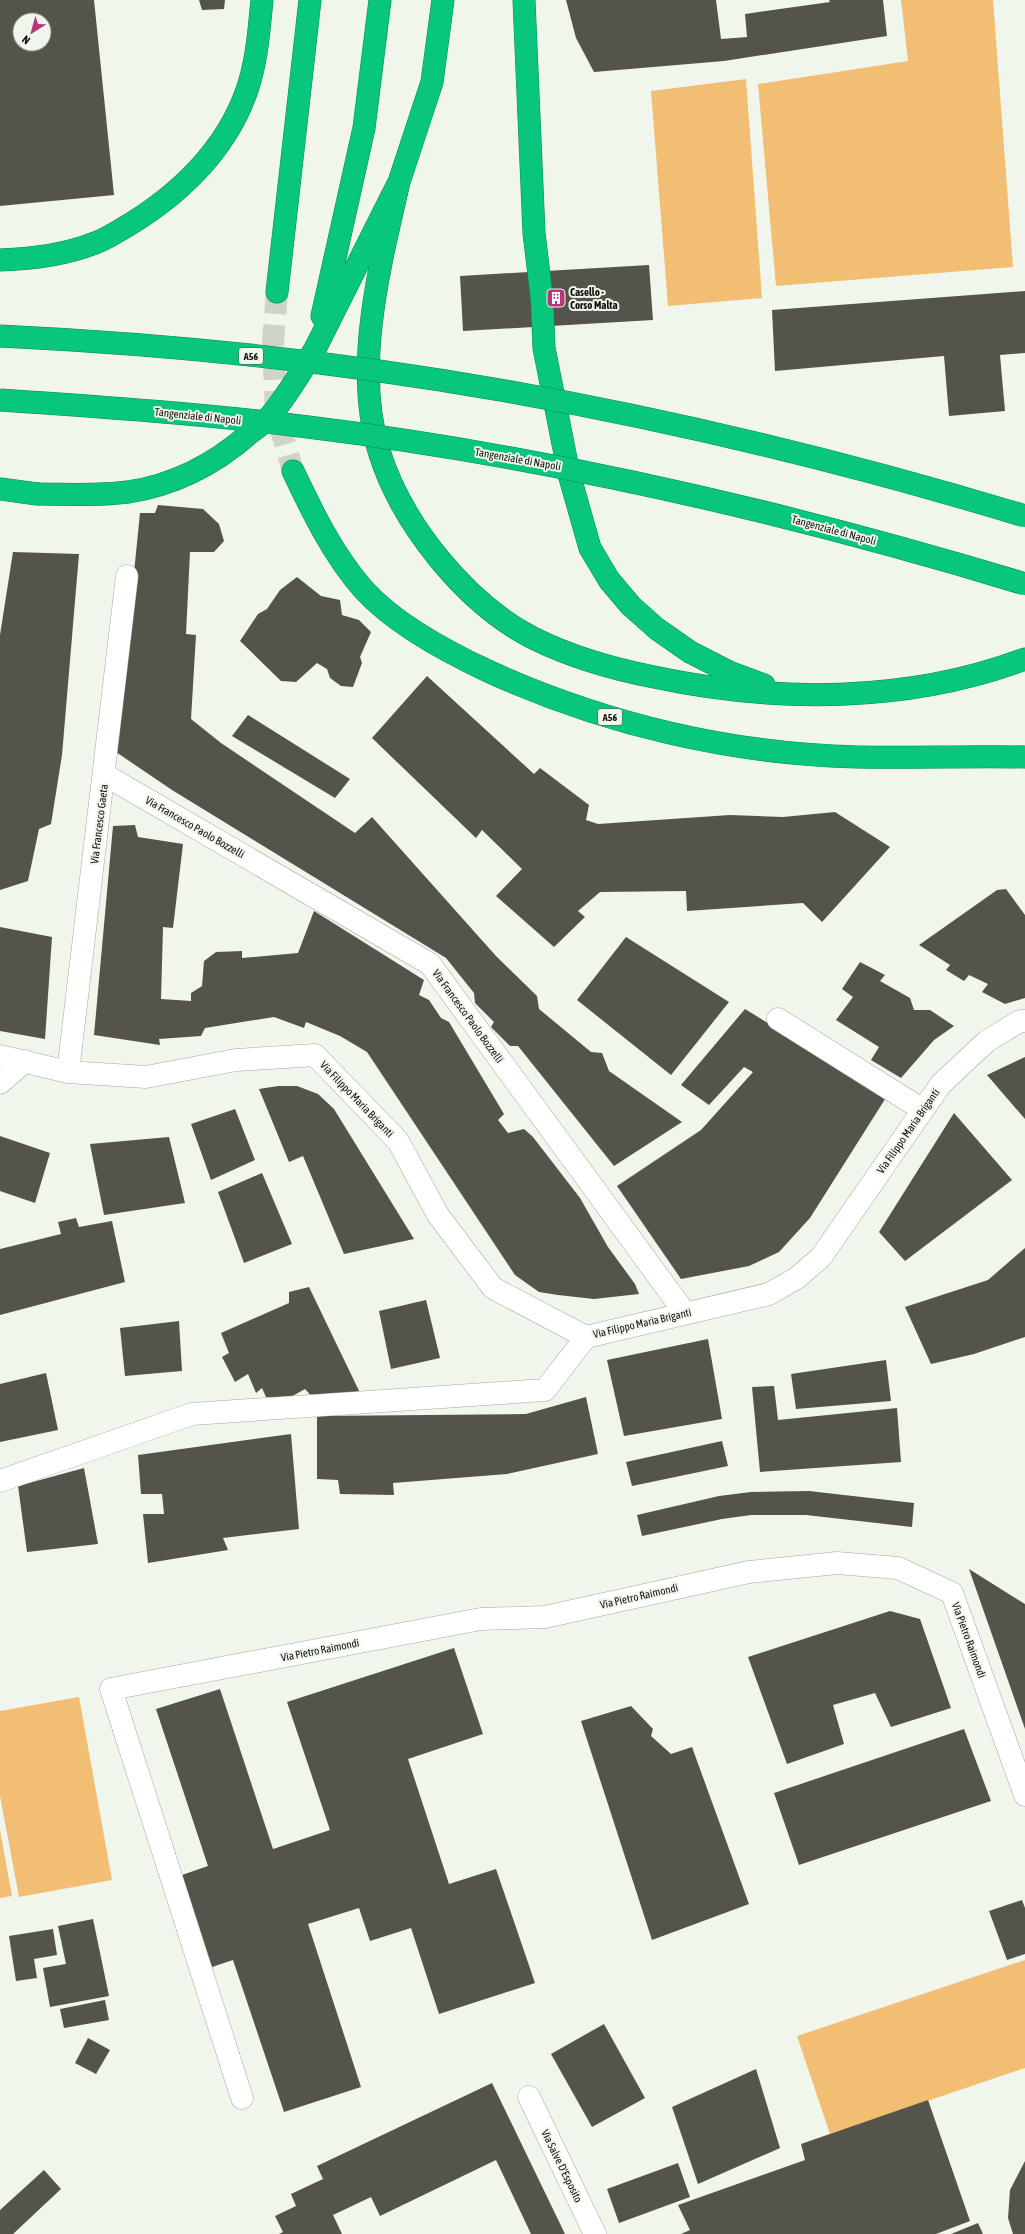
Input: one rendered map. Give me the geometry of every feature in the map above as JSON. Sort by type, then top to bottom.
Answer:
[{"type":"highway","points":[[0,260],[61,254],[96,243],[135,221],[169,198],[199,170],[219,146],[236,116],[247,89],[256,54],[262,0]]},
{"type":"highway","points":[[277,292],[310,0]]},
{"type":"highway","points":[[316,347],[364,128],[380,0]]},
{"type":"highway","points":[[443,0],[432,82],[400,182],[378,271],[368,376],[371,415],[379,452],[400,499],[424,537],[452,574],[487,608],[532,637],[574,656],[624,671],[690,685],[752,692],[824,694],[884,692],[927,685],[1025,659]]},
{"type":"highway","points":[[524,0],[534,233],[542,300],[544,348],[569,474],[590,548],[609,580],[631,606],[658,629],[690,652],[729,672],[760,684],[824,694]]},
{"type":"highway","points":[[0,489],[37,494],[86,495],[128,492],[170,482],[203,468],[235,447],[269,417],[294,384],[316,347],[400,182]]},
{"type":"highway","name":"A56","points":[[0,336],[211,352],[340,366],[501,390],[681,426],[856,468],[1025,516]]},
{"type":"highway","name":"Tangenziale di Napoli","points":[[0,400],[103,406],[307,426],[551,465],[661,487],[777,515],[1025,584]]},
{"type":"highway","name":"A56","points":[[293,471],[313,514],[337,555],[365,591],[407,626],[465,660],[522,687],[596,713],[676,735],[763,750],[856,757],[1025,757]]},
{"type":"street","name":"Via Francesco Gaeta","points":[[68,1072],[105,775],[127,576]]},
{"type":"street","name":"Via Francesco Paolo Bozzelli","points":[[105,775],[430,964],[685,1313]]},
{"type":"street","points":[[778,1019],[923,1110]]},
{"type":"street","name":"Via Filippo Maria Briganti","points":[[0,1056],[68,1072],[146,1077],[236,1060],[315,1055],[398,1141],[438,1215],[494,1288],[586,1336],[769,1294],[797,1278],[822,1257],[941,1084],[987,1041],[1020,1021],[1025,1021]]},
{"type":"street","points":[[0,1083],[25,1061]]},
{"type":"street","points":[[0,1481],[192,1414],[544,1390],[586,1336]]},
{"type":"street","name":"Via Pietro Raimondi","points":[[242,2098],[111,1689],[481,1619],[545,1617],[750,1572],[837,1563],[898,1568],[952,1593],[1025,1795]]},
{"type":"street","name":"Via Salve D'Esposito","points":[[529,2097],[595,2234]]},
{"type":"shaded area","points":[[901,0],[993,0],[1013,267],[776,286],[758,84],[908,61]]},
{"type":"shaded area","points":[[746,79],[762,298],[668,306],[651,91]]},
{"type":"shaded area","points":[[79,1697],[112,1880],[19,1897],[0,1796],[0,1711]]},
{"type":"shaded area","points":[[0,1830],[12,1896],[0,1898]]},
{"type":"shaded area","points":[[1025,1960],[1025,2068],[830,2134],[797,2036]]},
{"type":"building","points":[[0,0],[94,0],[114,195],[0,206]]},
{"type":"building","points":[[199,0],[225,0],[224,9],[202,10]]},
{"type":"building","points":[[566,0],[716,0],[721,39],[747,37],[745,14],[830,2],[829,0],[883,0],[887,36],[724,61],[594,72],[576,38]]},
{"type":"building","name":"Casello - Corso Malta","points":[[649,265],[653,320],[463,331],[460,276]]},
{"type":"building","points":[[1025,291],[1025,353],[1000,355],[1005,411],[949,416],[944,356],[775,371],[772,310]]},
{"type":"building","points":[[158,505],[203,509],[219,524],[224,541],[214,552],[190,552],[186,634],[196,635],[191,719],[221,743],[355,833],[372,817],[496,956],[537,996],[539,1009],[591,1052],[602,1053],[609,1071],[682,1122],[614,1166],[518,1046],[510,1046],[491,1027],[494,1022],[475,1003],[474,993],[446,958],[172,790],[116,752],[140,513],[155,513]]},
{"type":"building","points":[[13,552],[79,554],[62,755],[51,824],[39,829],[28,881],[0,890],[0,635]]},
{"type":"building","points":[[297,577],[321,596],[340,600],[342,615],[359,620],[371,632],[360,657],[362,663],[353,687],[341,686],[330,678],[327,669],[317,663],[296,682],[281,681],[240,641],[258,614],[267,609],[280,590]]},
{"type":"building","points":[[427,676],[534,774],[540,768],[589,805],[586,820],[598,824],[730,815],[783,817],[835,812],[890,847],[822,922],[803,903],[687,911],[686,891],[600,892],[578,911],[585,917],[554,947],[496,896],[522,869],[482,830],[476,838],[372,738]]},
{"type":"building","points":[[248,715],[350,779],[335,798],[232,736]]},
{"type":"building","points":[[135,825],[138,837],[183,844],[173,928],[163,927],[161,999],[191,1001],[191,993],[202,986],[204,961],[216,952],[242,951],[242,958],[298,953],[314,911],[424,980],[419,995],[429,1000],[441,1018],[449,1022],[504,1114],[498,1120],[508,1133],[524,1129],[533,1137],[580,1198],[608,1247],[635,1284],[639,1294],[594,1299],[558,1295],[539,1292],[515,1275],[367,1052],[340,1036],[306,1022],[304,1028],[274,1017],[205,1028],[201,1036],[159,1039],[160,1045],[94,1035],[113,826]]},
{"type":"building","points":[[1006,889],[1025,915],[1025,998],[1005,1004],[982,992],[988,984],[969,975],[964,981],[946,970],[950,965],[919,945],[997,890]]},
{"type":"building","points":[[0,927],[52,937],[45,1039],[0,1031]]},
{"type":"building","points":[[626,937],[729,1002],[671,1075],[577,1000]]},
{"type":"building","points":[[860,962],[885,975],[880,981],[910,998],[914,1010],[930,1010],[954,1026],[934,1040],[901,1078],[871,1060],[879,1047],[836,1020],[853,997],[842,989]]},
{"type":"building","points":[[745,1009],[887,1096],[810,1218],[779,1252],[749,1266],[681,1279],[617,1186],[701,1130],[753,1072],[744,1067],[709,1105],[681,1085]]},
{"type":"building","points":[[1025,1057],[1025,1119],[987,1075]]},
{"type":"building","points":[[278,1086],[297,1086],[318,1094],[334,1109],[414,1239],[344,1254],[303,1156],[289,1162],[259,1089]]},
{"type":"building","points":[[235,1109],[255,1160],[211,1180],[191,1124]]},
{"type":"building","points":[[954,1113],[1012,1180],[905,1261],[879,1232]]},
{"type":"building","points":[[0,1136],[50,1153],[35,1203],[0,1191]]},
{"type":"building","points":[[169,1137],[185,1203],[104,1215],[90,1144]]},
{"type":"building","points":[[262,1173],[292,1244],[244,1263],[218,1192]]},
{"type":"building","points":[[76,1218],[79,1227],[112,1221],[125,1282],[0,1315],[0,1249],[61,1234],[58,1222]]},
{"type":"building","points":[[1025,1248],[1025,1337],[974,1354],[931,1364],[905,1307],[988,1280]]},
{"type":"building","points":[[309,1287],[362,1397],[315,1400],[305,1389],[289,1398],[266,1397],[262,1388],[256,1393],[248,1374],[235,1382],[222,1357],[229,1353],[221,1333],[289,1303],[289,1292]]},
{"type":"building","points":[[426,1300],[440,1358],[391,1369],[379,1311]]},
{"type":"building","points":[[179,1321],[182,1371],[125,1376],[120,1328]]},
{"type":"building","points":[[708,1339],[722,1419],[624,1436],[607,1360]]},
{"type":"building","points":[[886,1360],[891,1401],[796,1409],[791,1374]]},
{"type":"building","points":[[46,1373],[58,1430],[0,1442],[0,1384]]},
{"type":"building","points":[[774,1386],[778,1420],[897,1408],[901,1462],[760,1472],[752,1387]]},
{"type":"building","points":[[586,1397],[598,1454],[507,1474],[393,1483],[394,1495],[340,1494],[338,1480],[317,1479],[317,1416],[526,1414]]},
{"type":"building","points":[[291,1434],[299,1529],[223,1538],[228,1550],[148,1563],[143,1514],[164,1514],[162,1494],[141,1494],[138,1455]]},
{"type":"building","points":[[722,1441],[728,1466],[632,1486],[626,1462]]},
{"type":"building","points":[[84,1468],[98,1544],[27,1552],[18,1486]]},
{"type":"building","points":[[809,1491],[914,1503],[912,1527],[806,1515],[751,1515],[722,1519],[642,1536],[637,1515],[719,1496],[751,1492]]},
{"type":"building","points":[[969,1569],[1025,1604],[1025,1729]]},
{"type":"building","points":[[890,1611],[920,1619],[951,1708],[891,1727],[875,1693],[833,1705],[844,1744],[787,1764],[748,1657]]},
{"type":"building","points":[[454,1648],[483,1734],[408,1759],[449,1884],[496,1869],[535,1983],[439,2014],[411,1928],[370,1941],[359,1908],[308,1924],[361,2087],[284,2112],[233,1960],[212,1967],[182,1875],[208,1866],[156,1709],[220,1689],[273,1849],[330,1830],[287,1702]]},
{"type":"building","points":[[631,1706],[653,1729],[651,1736],[671,1754],[692,1747],[749,1904],[652,1940],[581,1721]]},
{"type":"building","points":[[964,1729],[991,1801],[799,1865],[774,1793]]},
{"type":"building","points":[[1022,1900],[1025,1908],[1025,1954],[1007,1960],[989,1911]]},
{"type":"building","points":[[93,1919],[109,1996],[50,2007],[43,1968],[66,1964],[58,1926]]},
{"type":"building","points":[[53,1929],[57,1955],[34,1959],[37,1978],[16,1981],[9,1936]]},
{"type":"building","points":[[105,2000],[109,2020],[64,2028],[60,2009]]},
{"type":"building","points":[[604,2024],[645,2098],[592,2127],[551,2054]]},
{"type":"building","points":[[88,2038],[110,2050],[96,2074],[75,2063]]},
{"type":"building","points":[[756,2069],[780,2148],[698,2184],[672,2107]]},
{"type":"building","points":[[492,2083],[565,2234],[531,2234],[496,2160],[380,2216],[371,2197],[333,2215],[342,2234],[279,2234],[283,2232],[275,2216],[296,2206],[291,2194],[323,2179],[317,2166]]},
{"type":"building","points":[[928,2100],[970,2221],[936,2234],[681,2234],[690,2230],[678,2205],[805,2160],[801,2144]]},
{"type":"building","points":[[1025,2161],[1025,2234],[1013,2234],[1008,2218],[1010,2190]]},
{"type":"building","points":[[678,2163],[690,2197],[619,2223],[607,2189]]},
{"type":"building","points":[[44,2170],[61,2189],[13,2234],[0,2234],[0,2210]]},
{"type":"building","points":[[978,2223],[983,2234],[951,2234]]},
{"type":"tunnel","points":[[277,292],[273,342],[276,413],[293,471]]},
{"type":"place","name":"Casello - Corso Malta","points":[[556,298]]}]
